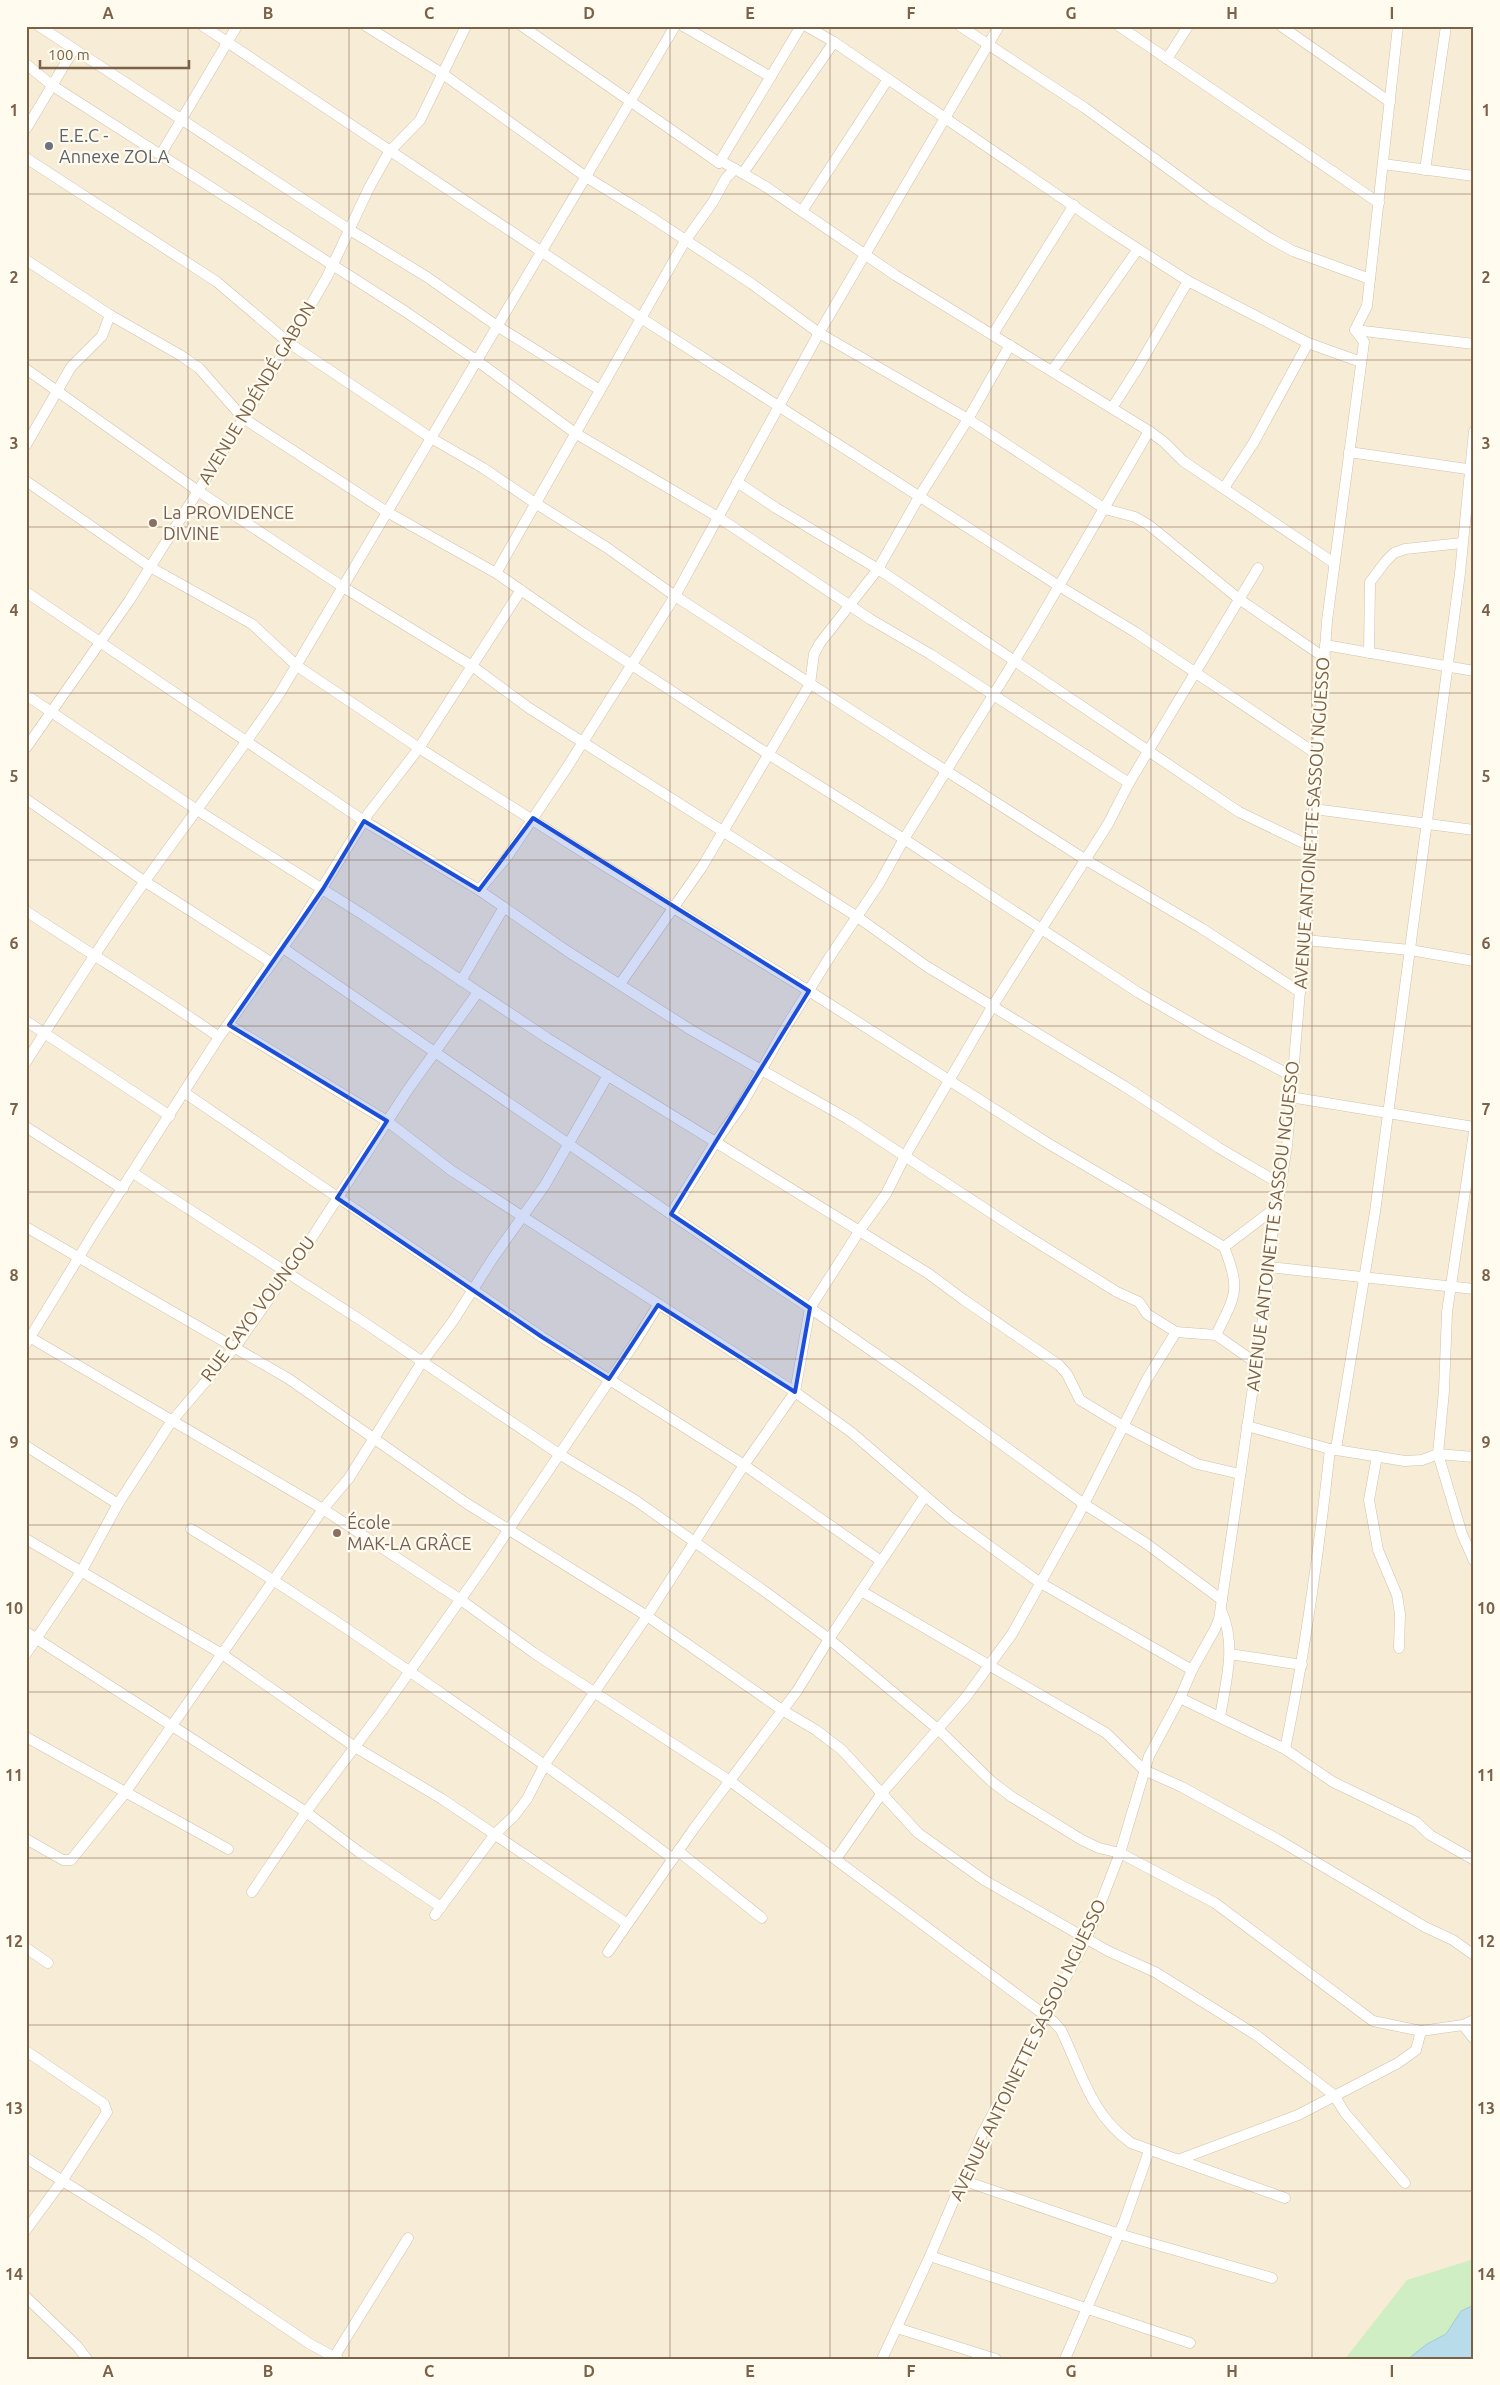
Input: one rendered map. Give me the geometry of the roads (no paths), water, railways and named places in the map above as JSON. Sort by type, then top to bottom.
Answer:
[{"type":"street","points":[[203,26],[389,152],[641,318],[1059,586],[1135,632],[1318,756]]},
{"type":"street","points":[[160,154],[237,26]]},
{"type":"street","points":[[366,26],[443,74],[586,177],[752,284],[819,333],[968,419],[1105,509],[1135,518],[1149,525],[1239,600],[1324,658]]},
{"type":"street","name":"AVENUE NDÉNDÉ GABON","points":[[26,748],[52,713],[150,567],[289,343],[333,266],[369,188],[389,152],[420,120],[466,26]]},
{"type":"street","points":[[522,26],[719,163],[721,161],[739,171],[802,211],[865,256],[1149,431],[1164,442],[1183,461],[1334,563]]},
{"type":"street","points":[[26,1062],[93,955],[144,881],[248,742],[297,666],[675,26]]},
{"type":"street","points":[[683,26],[770,78]]},
{"type":"street","points":[[719,163],[801,26]]},
{"type":"street","points":[[806,26],[888,78],[945,119],[1188,281],[1308,344],[1361,362]]},
{"type":"street","points":[[960,26],[1085,108],[1211,200],[1271,239],[1293,251],[1370,279]]},
{"type":"street","points":[[479,890],[507,857],[609,704],[675,596],[819,333],[1000,26]]},
{"type":"street","points":[[1119,26],[1379,203]]},
{"type":"street","points":[[1167,59],[1188,26]]},
{"type":"street","points":[[1281,26],[1390,102]]},
{"type":"street","points":[[1398,26],[1367,306],[1355,330],[1474,344]]},
{"type":"street","points":[[1425,170],[1446,26]]},
{"type":"street","points":[[46,28],[74,49],[350,230],[427,277],[497,326],[600,390]]},
{"type":"street","points":[[496,573],[685,240],[713,202],[726,178],[739,171],[834,42]]},
{"type":"street","points":[[26,129],[74,49]]},
{"type":"street","points":[[26,64],[53,86],[476,360],[575,433],[718,517],[851,606],[994,695],[1129,783]]},
{"type":"street","points":[[802,211],[888,78]]},
{"type":"street","points":[[26,158],[217,282],[289,343],[431,438],[483,468],[535,504],[606,547],[675,596],[946,771],[1086,860],[1201,928],[1300,992]]},
{"type":"street","points":[[1383,164],[1474,176]]},
{"type":"street","points":[[993,334],[1074,205]]},
{"type":"street","points":[[1052,371],[1138,249]]},
{"type":"street","points":[[26,260],[110,315],[180,354],[199,368],[243,418],[387,512],[496,573],[768,754],[840,801],[904,839],[1139,993],[1207,1032],[1292,1076]]},
{"type":"street","points":[[1112,408],[1188,281]]},
{"type":"street","points":[[26,445],[70,367],[102,336],[110,315]]},
{"type":"street","name":"AVENUE ANTOINETTE SASSOU NGUESSO","points":[[882,2359],[930,2256],[982,2134],[1087,1938],[1120,1853],[1144,1770],[1192,1670],[1215,1629],[1221,1604],[1282,1185],[1305,940],[1325,645],[1334,563],[1364,342],[1355,330]]},
{"type":"street","points":[[1224,488],[1271,412],[1308,344]]},
{"type":"street","points":[[620,984],[702,867],[810,684],[814,654],[830,628],[851,606],[878,569],[1010,345]]},
{"type":"street","points":[[26,370],[198,491],[343,587],[472,666],[529,708],[721,832],[856,916],[926,966],[1124,1086],[1219,1148],[1282,1185]]},
{"type":"street","points":[[671,1214],[715,1143],[741,1106],[761,1068],[856,916],[879,884],[904,839],[994,695],[1105,509],[1149,431]]},
{"type":"street","points":[[1285,1749],[1302,1665],[1333,1449],[1375,1212],[1462,543],[1474,431]]},
{"type":"street","points":[[1349,452],[1471,470]]},
{"type":"street","points":[[26,481],[150,567],[252,624],[297,666],[419,748],[1138,1199],[1224,1247],[1234,1273],[1236,1285],[1234,1298],[1216,1335]]},
{"type":"street","points":[[737,482],[776,508],[878,569],[1239,812],[1312,847]]},
{"type":"street","points":[[1369,653],[1370,582],[1386,561],[1394,553],[1405,549],[1462,543]]},
{"type":"street","points":[[26,1632],[173,1724],[306,1812],[438,1911],[495,1834],[514,1816],[527,1799],[545,1764],[647,1616],[744,1465],[795,1392],[810,1308],[860,1230],[886,1194],[905,1156],[992,1007],[1108,824],[1129,783],[1258,568]]},
{"type":"street","points":[[521,590],[419,748],[364,822],[323,889],[219,1037],[28,1339],[171,1422],[246,1462],[323,1509],[461,1600],[534,1653],[730,1781],[788,1826],[836,1858],[1046,2016],[1061,2030],[1085,2089],[1098,2110],[1122,2136],[1137,2147],[1285,2198]]},
{"type":"street","points":[[26,592],[364,822],[479,890],[692,1030],[761,1068],[905,1156],[1117,1292],[1139,1302],[1147,1314],[1176,1332],[1216,1335],[1256,1362]]},
{"type":"street","points":[[1325,645],[1474,671]]},
{"type":"street","points":[[26,695],[197,810],[323,889],[478,992],[715,1143],[860,1230],[929,1274],[1059,1365],[1067,1374],[1080,1400],[1123,1426],[1197,1464],[1240,1474]]},
{"type":"street","points":[[26,799],[144,881],[272,963]]},
{"type":"street","points":[[1314,809],[1474,830]]},
{"type":"street","points":[[461,981],[504,907]]},
{"type":"street","points":[[26,911],[93,955],[157,993],[219,1037]]},
{"type":"street","points":[[1305,940],[1410,950],[1474,961]]},
{"type":"street","points":[[283,948],[810,1308],[1084,1504],[1147,1544],[1221,1604],[1226,1621],[1230,1654],[1220,1717]]},
{"type":"street","name":"RUE CAYO VOUNGOU","points":[[26,1654],[81,1572],[118,1504],[171,1422],[236,1346],[287,1273],[387,1121],[478,992]]},
{"type":"street","points":[[26,1021],[170,1116]]},
{"type":"street","points":[[229,1025],[387,1121],[452,1171],[795,1392],[851,1432],[951,1518],[1039,1582],[1192,1670]]},
{"type":"street","points":[[26,1839],[63,1860],[71,1860],[125,1793],[323,1509],[349,1478],[423,1361],[453,1321],[472,1290],[545,1184],[608,1075]]},
{"type":"street","points":[[184,1093],[258,1141],[337,1198],[472,1290],[744,1465],[881,1562]]},
{"type":"street","points":[[1290,1097],[1474,1127]]},
{"type":"street","points":[[26,1127],[122,1189]]},
{"type":"street","points":[[1474,1132],[1451,1286],[1438,1454],[1462,1534],[1474,1561]]},
{"type":"street","points":[[133,1174],[423,1361],[559,1454],[635,1500],[829,1639],[939,1730],[991,1781],[1012,1797],[1089,1844],[1120,1853],[1214,1903],[1373,2021],[1421,2031],[1463,2025],[1474,2020]]},
{"type":"street","points":[[1224,1247],[1278,1206]]},
{"type":"street","points":[[26,1227],[236,1346],[289,1379],[373,1439],[509,1529],[647,1616],[782,1710],[833,1742],[918,1833],[984,1880],[1108,1951],[1155,1972],[1256,2035],[1334,2095],[1345,2113],[1405,2183]]},
{"type":"street","points":[[1269,1267],[1474,1289]]},
{"type":"street","points":[[252,1892],[306,1812],[461,1600],[658,1305]]},
{"type":"street","points":[[836,1858],[882,1793],[939,1730],[990,1667],[1012,1634],[1039,1582],[1061,1548],[1147,1380],[1176,1332]]},
{"type":"street","points":[[1248,1426],[1333,1449],[1405,1462],[1422,1460],[1438,1454],[1474,1457]]},
{"type":"street","points":[[26,1446],[118,1504]]},
{"type":"street","points":[[1377,1456],[1369,1500],[1378,1550],[1397,1595],[1400,1614],[1399,1648]]},
{"type":"street","points":[[608,1952],[626,1923],[797,1691],[829,1639],[925,1496]]},
{"type":"street","points":[[191,1529],[274,1579],[676,1855],[762,1918]]},
{"type":"street","points":[[26,1539],[222,1654],[355,1747],[495,1834],[626,1923]]},
{"type":"street","points":[[861,1591],[1106,1733],[1144,1770],[1182,1787],[1276,1839],[1425,1927],[1449,1937],[1474,1955]]},
{"type":"street","points":[[1230,1654],[1302,1665]]},
{"type":"street","points":[[1180,1698],[1285,1749],[1333,1782],[1416,1822],[1430,1834],[1474,1860]]},
{"type":"street","points":[[26,1737],[228,1849]]},
{"type":"street","points":[[26,1948],[48,1963]]},
{"type":"street","points":[[1463,2025],[1474,2039]]},
{"type":"street","points":[[1178,2160],[1283,2121],[1412,2055],[1418,2046],[1421,2031]]},
{"type":"street","points":[[26,2051],[104,2104],[107,2112],[62,2181],[26,2230]]},
{"type":"street","points":[[1065,2359],[1119,2234],[1150,2151]]},
{"type":"street","points":[[26,2158],[149,2235],[333,2358],[338,2359]]},
{"type":"street","points":[[962,2180],[1119,2234],[1272,2278]]},
{"type":"street","points":[[333,2358],[408,2238]]},
{"type":"street","points":[[930,2256],[1190,2343]]},
{"type":"street","points":[[26,2297],[78,2346],[87,2359]]},
{"type":"street","points":[[896,2328],[996,2359]]},
{"type":"water","points":[[1474,2305],[1474,2359],[1408,2359],[1427,2344],[1446,2334],[1461,2311]]},
{"type":"place","name":"E.E.C - Annexe ZOLA","points":[[49,146]]},
{"type":"place","name":"La PROVIDENCE DIVINE","points":[[153,523]]},
{"type":"place","name":"École MAK-LA GRÂCE","points":[[337,1533]]}]
